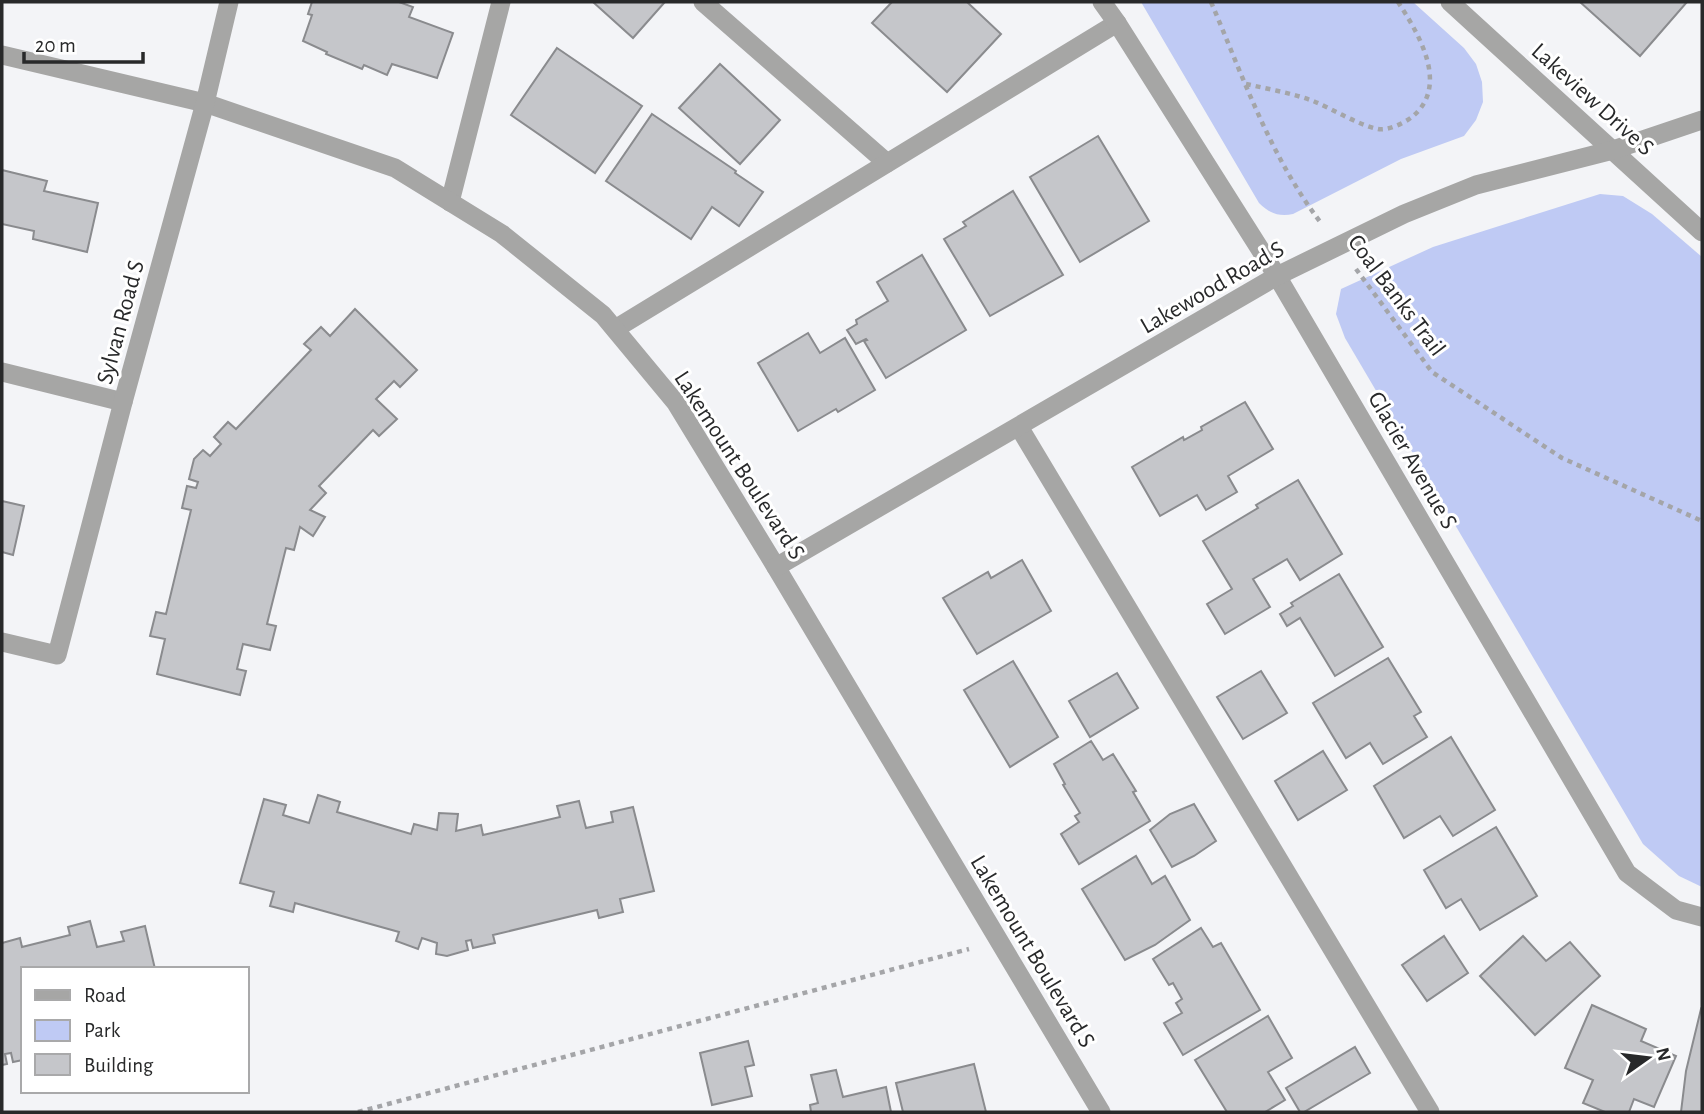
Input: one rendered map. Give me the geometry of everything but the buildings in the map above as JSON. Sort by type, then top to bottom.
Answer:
[{"type":"street","name":"Sylvan Road S","points":[[2,642],[57,654],[205,103],[229,2]]},
{"type":"street","points":[[450,202],[501,2]]},
{"type":"street","points":[[703,2],[887,163]]},
{"type":"street","name":"Glacier Avenue S","points":[[1102,2],[1277,276],[1627,873],[1676,910],[1702,917]]},
{"type":"street","name":"Lakeview Drive S","points":[[1450,2],[1702,232]]},
{"type":"street","points":[[615,330],[1117,23]]},
{"type":"street","name":"Lakemount Boulevard S","points":[[2,55],[205,103],[395,168],[502,234],[603,315],[676,403],[1101,1112]]},
{"type":"street","name":"Lakewood Road S","points":[[776,567],[1277,276],[1404,214],[1476,185],[1613,150],[1702,120]]},
{"type":"street","points":[[2,372],[123,402]]},
{"type":"street","points":[[1019,427],[1430,1112]]},
{"type":"path","name":"Coal Banks Trail","points":[[1211,2],[1245,84],[1286,169],[1307,204],[1432,372],[1562,458],[1702,521]]},
{"type":"path","points":[[1245,84],[1311,101],[1380,130],[1405,123],[1422,109],[1430,89],[1429,65],[1417,32],[1398,2]]},
{"type":"path","points":[[358,1112],[999,941]]},
{"type":"green space","points":[[1141,2],[1413,2],[1464,48],[1476,64],[1482,82],[1483,102],[1476,120],[1464,136],[1401,159],[1293,214],[1274,213],[1259,203]]},
{"type":"green space","points":[[1600,194],[1623,196],[1652,214],[1702,257],[1702,887],[1679,876],[1643,844],[1345,338],[1336,314],[1341,289],[1433,247]]}]
